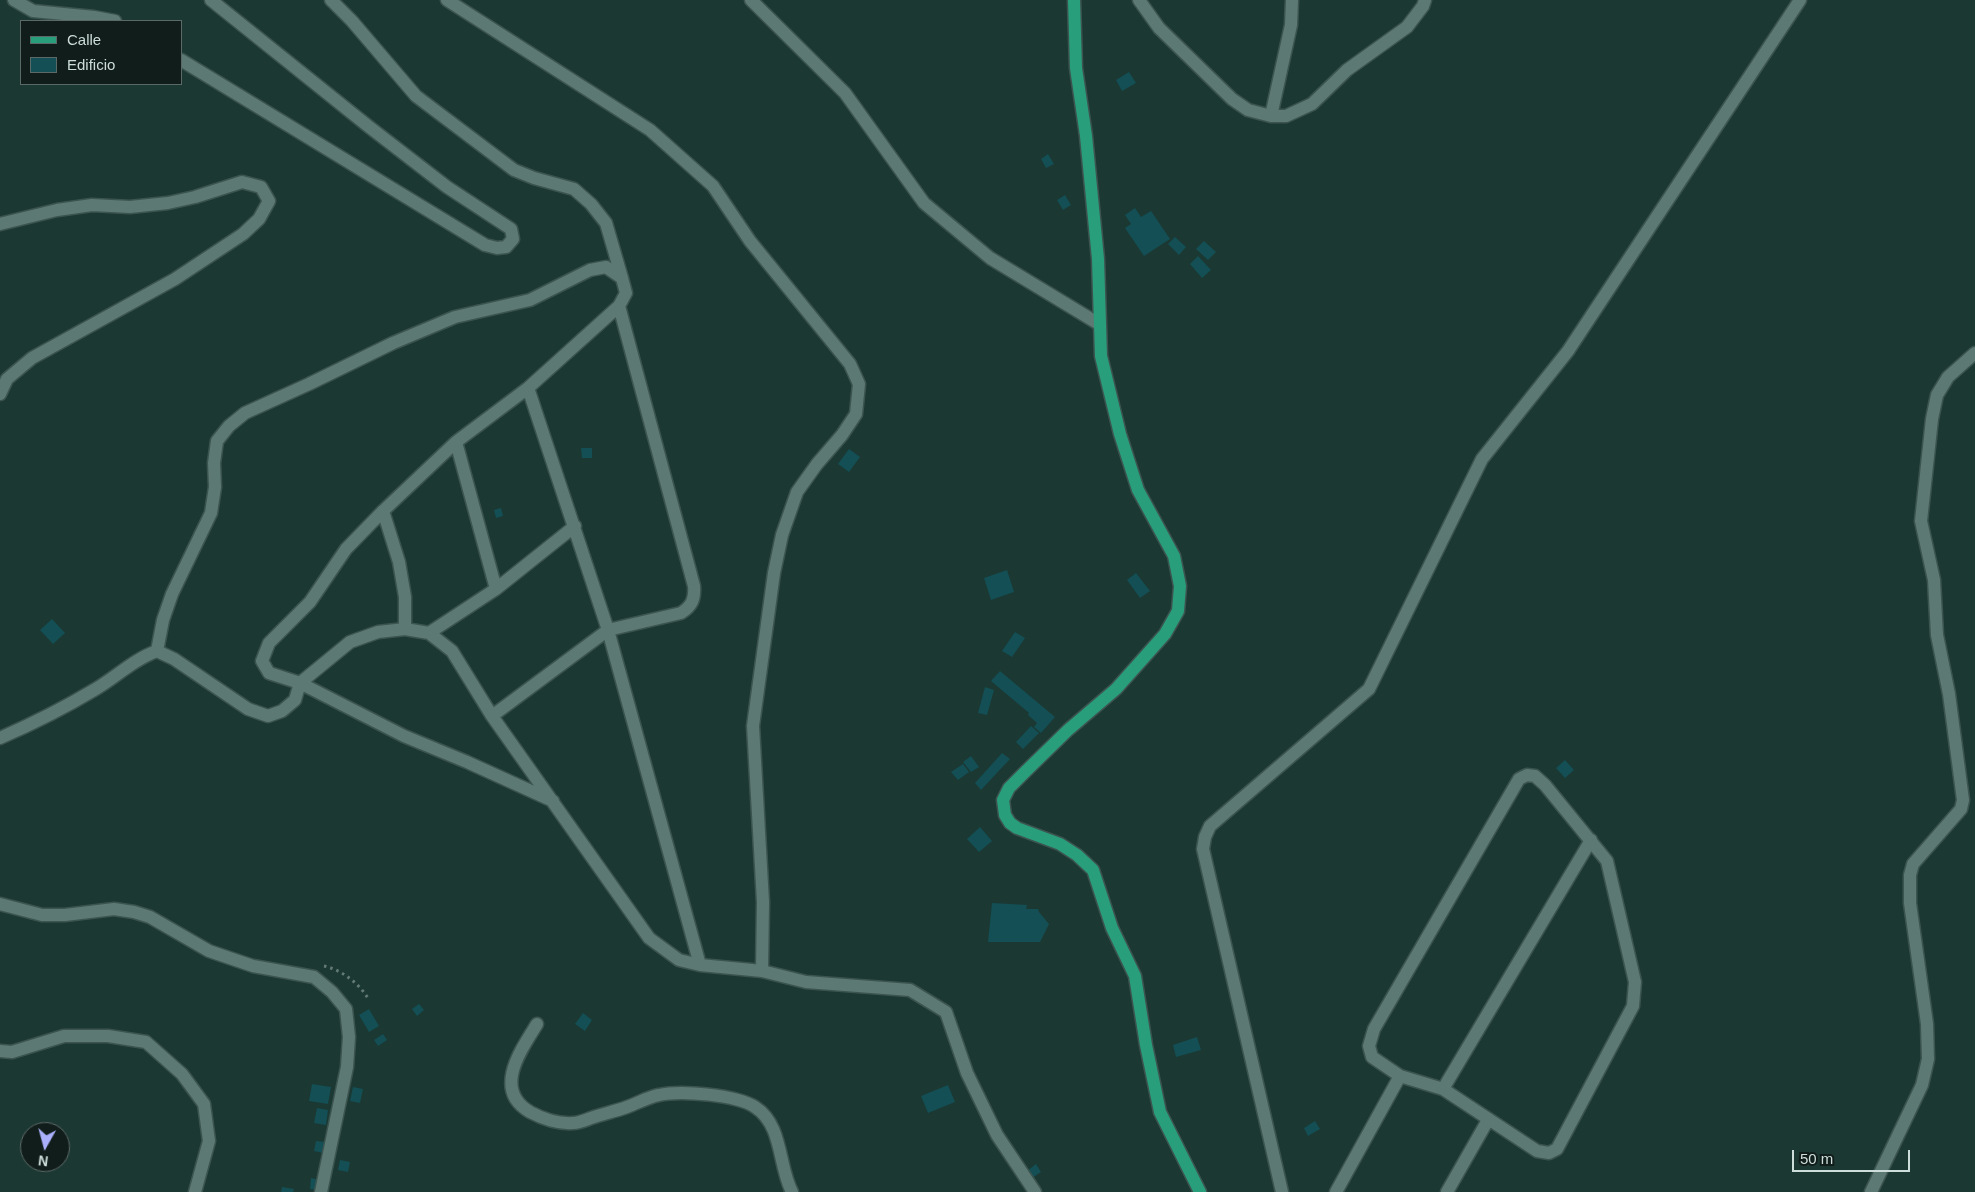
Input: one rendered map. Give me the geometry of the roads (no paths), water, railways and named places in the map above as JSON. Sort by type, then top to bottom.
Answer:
[{"type":"main road","points":[[1074,0],[1076,68],[1086,136],[1098,259],[1098,324],[1101,356],[1126,453],[1138,490],[1174,556],[1180,586],[1178,610],[1165,634],[1116,689],[1068,730],[1020,776],[1009,788],[1003,800],[1005,816],[1010,823],[1017,828],[1060,844],[1077,855],[1093,870],[1112,928],[1135,976],[1146,1045],[1160,1112],[1200,1192]]},
{"type":"street","points":[[14,0],[33,11],[110,20]]},
{"type":"street","points":[[182,61],[485,246],[506,247],[512,239],[511,229],[447,187],[211,0]]},
{"type":"street","points":[[331,0],[352,21],[416,96],[514,170],[574,190],[591,204],[606,223],[626,292],[619,306],[528,388],[456,442],[346,548],[310,602],[268,643],[262,662],[270,673],[300,683],[404,736],[467,762],[553,802]]},
{"type":"street","points":[[447,0],[650,130],[713,186],[750,240],[850,364],[860,384],[856,414],[842,435],[817,464],[797,492],[782,535],[774,573],[753,726],[763,902],[762,971]]},
{"type":"street","points":[[751,0],[845,93],[924,203],[990,258],[1098,324]]},
{"type":"street","points":[[1139,0],[1160,28],[1232,99],[1248,110],[1271,116],[1286,116],[1312,104],[1347,70],[1407,27],[1423,6],[1425,0]]},
{"type":"street","points":[[1271,116],[1291,25],[1292,0]]},
{"type":"street","points":[[1282,1192],[1204,849],[1205,837],[1210,826],[1369,689],[1482,459],[1568,351],[1800,0]]},
{"type":"street","points":[[0,224],[57,210],[92,205],[130,208],[168,203],[242,182],[261,187],[269,201],[259,219],[242,234],[175,280],[32,358],[7,379],[0,394]]},
{"type":"street","points":[[157,651],[163,620],[172,594],[211,513],[215,488],[214,463],[217,441],[229,426],[240,417],[384,347],[455,317],[530,300],[590,270],[606,267],[622,278]]},
{"type":"street","points":[[492,716],[608,630],[681,613],[689,608],[695,594],[619,306]]},
{"type":"street","points":[[1871,1192],[1922,1085],[1928,1059],[1927,1024],[1910,904],[1910,875],[1913,864],[1960,809],[1963,800],[1949,694],[1938,635],[1934,580],[1921,521],[1932,418],[1937,395],[1948,377],[1975,352]]},
{"type":"street","points":[[528,388],[608,630],[700,965]]},
{"type":"street","points":[[456,442],[496,589]]},
{"type":"street","points":[[383,511],[399,562],[404,597],[405,629]]},
{"type":"street","points":[[430,633],[496,589],[575,526]]},
{"type":"street","points":[[157,651],[174,659],[248,709],[268,716],[282,711],[294,700],[300,683],[350,642],[378,632],[405,629],[430,633],[452,651],[492,716],[649,938],[679,960],[700,965],[762,971],[806,982],[910,990],[946,1012],[967,1073],[997,1135],[1035,1192]]},
{"type":"street","points":[[0,738],[95,690],[157,651]]},
{"type":"street","points":[[1528,775],[1535,776],[1545,784],[1607,861],[1635,982],[1633,1006],[1557,1149],[1549,1153],[1537,1151],[1443,1089],[1400,1076],[1372,1057],[1369,1046],[1374,1029],[1520,779],[1528,775]]},
{"type":"street","points":[[1443,1089],[1591,840]]},
{"type":"street","points":[[0,904],[42,914],[65,915],[114,910],[134,912],[150,917],[209,951],[253,966],[314,977],[332,992],[346,1009],[349,1037],[347,1067],[321,1192]]},
{"type":"street","points":[[537,1024],[516,1057],[512,1075],[512,1092],[521,1107],[544,1120],[574,1123],[660,1094],[690,1093],[728,1097],[746,1102],[758,1109],[776,1135],[782,1166],[792,1192]]},
{"type":"street","points":[[0,1051],[12,1052],[64,1036],[108,1036],[146,1042],[182,1074],[204,1104],[209,1141],[195,1192]]},
{"type":"street","points":[[1336,1192],[1400,1076]]},
{"type":"street","points":[[1447,1192],[1488,1120]]}]
